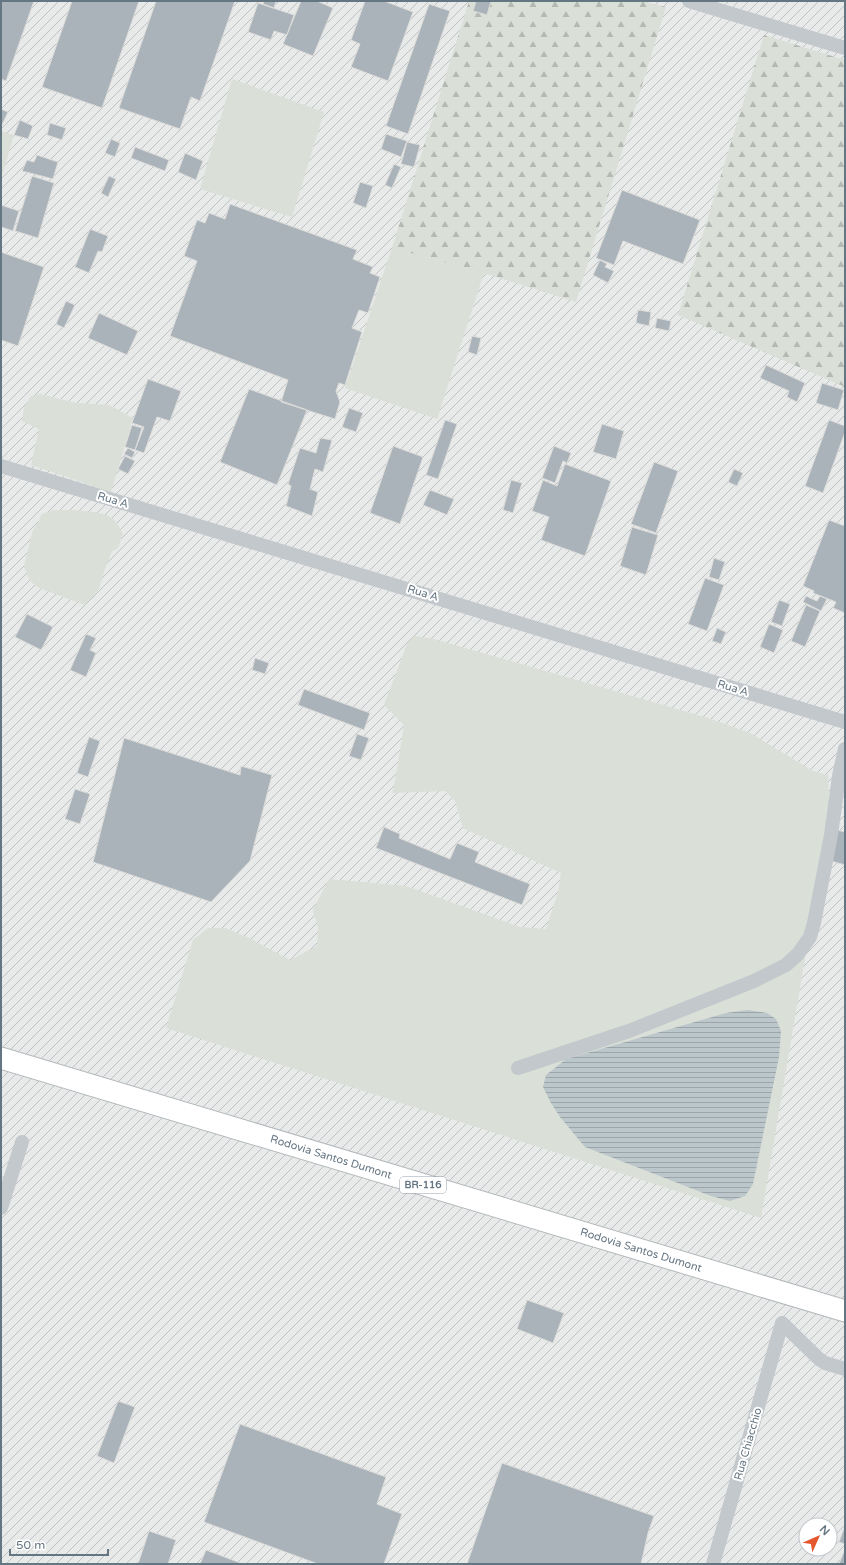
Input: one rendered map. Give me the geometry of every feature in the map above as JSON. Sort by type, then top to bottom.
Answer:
[{"type":"highway","name":"Rodovia Santos Dumont","points":[[1,1058],[845,1311]]},
{"type":"street","points":[[689,1],[845,48]]},
{"type":"street","name":"Rua A","points":[[1,466],[845,722]]},
{"type":"street","points":[[518,1068],[629,1032],[754,981],[786,965],[798,954],[810,938],[814,923],[831,835],[839,776],[845,749]]},
{"type":"street","points":[[1,1208],[22,1142]]},
{"type":"street","name":"Rua Chiacchio","points":[[713,1564],[782,1323],[819,1359],[825,1363],[845,1369]]},
{"type":"shaded area","points":[[1,1],[845,1],[845,1564],[1,1564]]},
{"type":"shaded area","points":[[748,1010],[767,1013],[776,1019],[781,1031],[779,1057],[753,1184],[745,1196],[730,1201],[711,1196],[585,1147],[560,1117],[543,1087],[546,1075],[566,1059],[726,1013]]},
{"type":"green space","points":[[469,1],[642,1],[666,7],[576,302],[484,273],[392,248]]},
{"type":"green space","points":[[764,35],[845,60],[845,387],[678,315]]},
{"type":"green space","points":[[232,79],[324,112],[292,217],[200,189]]},
{"type":"green space","points":[[1,131],[14,135],[1,179]]},
{"type":"green space","points":[[392,248],[484,273],[437,419],[345,388]]},
{"type":"green space","points":[[40,394],[76,403],[109,405],[133,418],[111,492],[31,465],[39,429],[22,421],[24,408],[31,396]]},
{"type":"green space","points":[[54,510],[83,511],[105,515],[110,517],[118,524],[123,534],[118,548],[112,551],[99,589],[85,605],[39,588],[30,581],[24,567],[32,533],[42,514]]},
{"type":"green space","points":[[414,636],[434,639],[708,718],[750,733],[813,771],[828,775],[829,795],[823,852],[761,1218],[166,1028],[193,940],[208,928],[225,928],[247,937],[290,960],[317,946],[318,928],[313,910],[329,879],[406,886],[520,927],[546,929],[558,892],[561,873],[463,828],[455,801],[445,791],[392,793],[404,725],[384,705],[407,644]]},
{"type":"building","points":[[1,1],[34,1],[6,81],[1,79]]},
{"type":"building","points":[[72,1],[139,1],[102,108],[42,87]]},
{"type":"building","points":[[156,1],[235,1],[200,101],[191,97],[180,129],[119,108]]},
{"type":"building","points":[[264,1],[276,1],[274,8],[263,4]]},
{"type":"building","points":[[301,1],[317,1],[333,8],[313,56],[283,44]]},
{"type":"building","points":[[365,1],[384,1],[413,12],[388,81],[351,67],[360,44],[351,40]]},
{"type":"building","points":[[476,1],[491,1],[487,15],[473,11]]},
{"type":"building","points":[[258,3],[294,15],[287,35],[274,31],[271,40],[248,32]]},
{"type":"building","points":[[429,4],[450,11],[408,134],[386,126]]},
{"type":"building","points":[[1,109],[8,112],[1,127]]},
{"type":"building","points":[[20,120],[33,126],[28,139],[14,135]]},
{"type":"building","points":[[50,123],[66,128],[62,140],[47,135]]},
{"type":"building","points":[[386,134],[407,141],[401,157],[381,149]]},
{"type":"building","points":[[111,139],[120,143],[115,157],[105,153]]},
{"type":"building","points":[[407,142],[420,145],[414,167],[401,164]]},
{"type":"building","points":[[135,147],[169,160],[165,171],[131,158]]},
{"type":"building","points":[[185,153],[203,161],[196,180],[178,172]]},
{"type":"building","points":[[37,155],[58,162],[53,179],[22,171],[27,160],[34,162]]},
{"type":"building","points":[[394,164],[401,167],[392,188],[385,185]]},
{"type":"building","points":[[32,176],[54,183],[38,238],[15,231]]},
{"type":"building","points":[[109,176],[116,179],[108,197],[101,193]]},
{"type":"building","points":[[360,182],[373,186],[366,208],[353,203]]},
{"type":"building","points":[[622,190],[700,220],[683,264],[623,241],[614,265],[596,258]]},
{"type":"building","points":[[230,204],[357,250],[353,259],[373,267],[370,273],[380,277],[368,313],[359,310],[352,328],[362,332],[345,385],[339,383],[336,391],[340,402],[335,419],[281,402],[288,380],[170,336],[197,261],[184,256],[197,220],[205,223],[209,213],[225,219]]},
{"type":"building","points":[[1,205],[19,211],[13,231],[1,227]]},
{"type":"building","points":[[90,229],[108,236],[102,252],[98,251],[89,273],[75,267]]},
{"type":"building","points":[[1,252],[44,267],[18,346],[1,340]]},
{"type":"building","points":[[600,260],[607,264],[605,267],[614,271],[608,283],[593,275]]},
{"type":"building","points":[[66,301],[75,305],[64,328],[56,324]]},
{"type":"building","points":[[638,310],[651,312],[649,326],[636,323]]},
{"type":"building","points":[[99,313],[138,331],[127,355],[88,338]]},
{"type":"building","points":[[657,318],[671,321],[669,331],[655,328]]},
{"type":"building","points":[[472,336],[481,338],[477,355],[468,352]]},
{"type":"building","points":[[766,365],[805,383],[797,402],[787,397],[789,391],[760,378]]},
{"type":"building","points":[[148,379],[181,391],[170,421],[157,417],[144,453],[135,450],[144,427],[132,423]]},
{"type":"building","points":[[822,383],[844,390],[838,410],[816,403]]},
{"type":"building","points":[[249,389],[307,410],[277,485],[220,462]]},
{"type":"building","points":[[349,408],[363,413],[356,432],[342,427]]},
{"type":"building","points":[[445,420],[457,424],[438,479],[426,475]]},
{"type":"building","points":[[829,420],[845,426],[845,432],[823,493],[805,486]]},
{"type":"building","points":[[602,424],[624,431],[616,459],[593,452]]},
{"type":"building","points":[[132,425],[142,428],[135,450],[125,447]]},
{"type":"building","points":[[320,438],[332,440],[323,472],[315,469],[310,489],[318,492],[312,516],[286,506],[291,486],[288,484],[300,448],[316,453]]},
{"type":"building","points":[[393,446],[423,457],[400,524],[370,513]]},
{"type":"building","points":[[554,446],[571,453],[567,463],[563,461],[555,483],[542,478]]},
{"type":"building","points":[[128,448],[135,452],[132,458],[124,454]]},
{"type":"building","points":[[125,456],[135,461],[128,474],[118,469]]},
{"type":"building","points":[[654,462],[678,471],[656,533],[631,524]]},
{"type":"building","points":[[565,464],[611,481],[585,556],[541,540],[549,517],[532,511],[543,480],[557,486]]},
{"type":"building","points":[[734,469],[743,473],[737,486],[728,482]]},
{"type":"building","points":[[511,480],[522,483],[513,513],[503,510]]},
{"type":"building","points":[[430,490],[454,499],[447,515],[423,505]]},
{"type":"building","points":[[829,520],[845,526],[845,613],[833,608],[836,602],[813,593],[814,591],[803,586]]},
{"type":"building","points":[[632,527],[658,535],[646,575],[620,566]]},
{"type":"building","points":[[714,558],[725,562],[719,580],[709,577]]},
{"type":"building","points":[[705,578],[724,585],[707,631],[688,624]]},
{"type":"building","points":[[806,596],[817,601],[820,596],[827,599],[821,611],[803,602]]},
{"type":"building","points":[[779,600],[790,604],[782,626],[771,622]]},
{"type":"building","points":[[806,605],[820,611],[805,647],[791,641]]},
{"type":"building","points":[[27,614],[53,627],[41,650],[15,637]]},
{"type":"building","points":[[769,624],[783,630],[774,653],[760,647]]},
{"type":"building","points":[[717,628],[726,632],[721,644],[712,641]]},
{"type":"building","points":[[86,634],[96,638],[90,650],[96,653],[86,677],[70,670]]},
{"type":"building","points":[[255,658],[269,663],[265,674],[252,670]]},
{"type":"building","points":[[304,689],[370,713],[364,730],[298,705]]},
{"type":"building","points":[[357,734],[369,738],[361,760],[349,756]]},
{"type":"building","points":[[89,737],[100,741],[88,777],[77,773]]},
{"type":"building","points":[[124,738],[240,775],[241,766],[272,775],[250,861],[211,902],[93,862]]},
{"type":"building","points":[[75,789],[90,794],[80,824],[65,819]]},
{"type":"building","points":[[384,827],[400,834],[399,838],[450,859],[457,843],[479,852],[475,862],[530,884],[522,905],[376,848]]},
{"type":"building","points":[[837,830],[845,832],[845,865],[831,861]]},
{"type":"building","points":[[527,1300],[564,1313],[553,1343],[517,1329]]},
{"type":"building","points":[[118,1401],[135,1407],[114,1463],[97,1456]]},
{"type":"building","points":[[240,1424],[386,1477],[377,1504],[402,1514],[384,1564],[318,1564],[204,1522]]},
{"type":"building","points":[[502,1463],[654,1516],[648,1533],[641,1564],[467,1564]]},
{"type":"building","points":[[845,1526],[845,1544],[839,1542]]},
{"type":"building","points":[[149,1531],[176,1540],[168,1564],[138,1564]]},
{"type":"building","points":[[845,1549],[845,1564],[839,1564]]},
{"type":"building","points":[[206,1550],[243,1564],[200,1564]]}]
